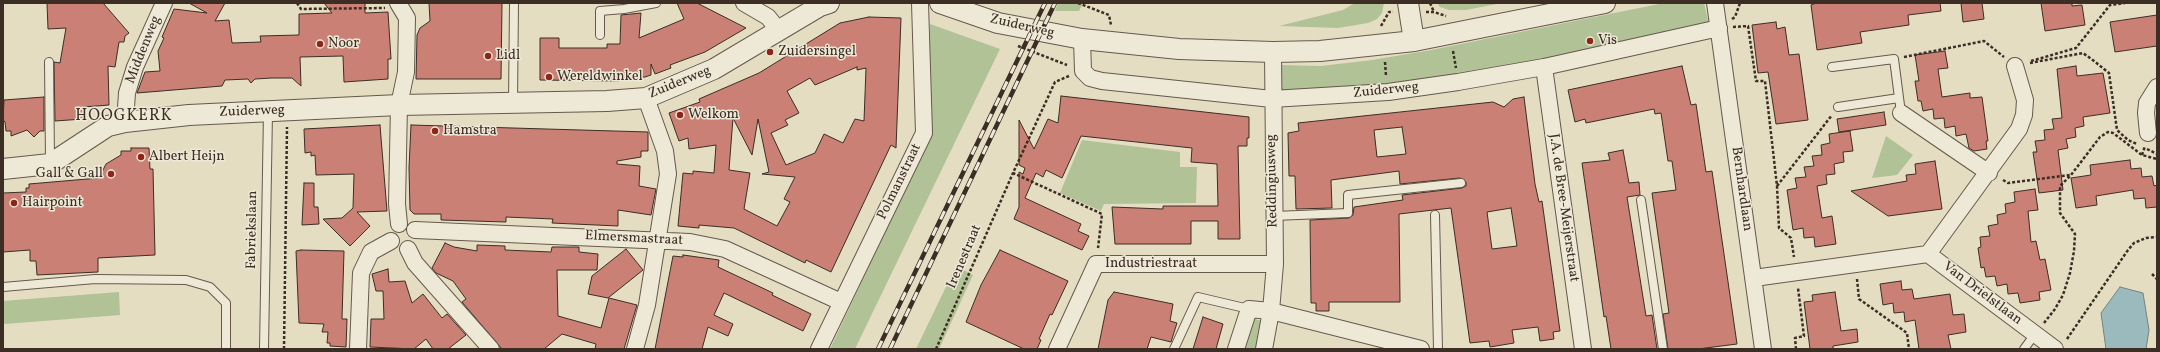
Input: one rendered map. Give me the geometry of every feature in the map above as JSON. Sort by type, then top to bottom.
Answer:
[{"type":"street","name":"Middenweg","points":[[125,122],[127,93],[135,67],[164,3]]},
{"type":"street","points":[[744,3],[768,17],[779,31]]},
{"type":"street","name":"Polmanstraat","points":[[819,349],[924,132],[920,3]]},
{"type":"street","name":"Zuiderweg","points":[[940,3],[998,22],[1082,39],[1111,29],[1179,49],[1273,52],[1320,51],[1414,41],[1605,3]]},
{"type":"street","name":"Bernhardlaan","points":[[1715,3],[1763,349]]},
{"type":"street","name":"Zuiderweg","points":[[3,169],[50,164],[108,126],[125,122],[189,116],[399,105],[513,104],[646,98],[714,69],[823,4]]},
{"type":"street","points":[[399,224],[397,204],[399,105],[406,72],[407,18],[400,5]]},
{"type":"street","points":[[1409,8],[1414,41]]},
{"type":"street","name":"Zuiderweg","points":[[1083,71],[1090,78],[1102,81],[1272,100],[1388,92],[1544,67],[1718,28]]},
{"type":"street","points":[[1082,39],[1083,71]]},
{"type":"street","name":"Reddingiusweg","points":[[1264,349],[1271,311],[1275,264],[1272,100],[1273,52]]},
{"type":"street","name":"Van Drielstlaan","points":[[1928,254],[1989,173],[2019,129],[2024,115],[2025,100],[2015,66]]},
{"type":"street","name":"J.A. de Bree-Meijerstraat","points":[[1544,67],[1583,349]]},
{"type":"street","points":[[2148,133],[2146,113],[2147,103],[2157,87]]},
{"type":"street","points":[[635,349],[647,305],[668,174],[665,151],[646,98]]},
{"type":"street","points":[[1900,106],[1989,173]]},
{"type":"street","points":[[399,224],[409,224],[415,230],[417,239],[408,249],[398,249],[391,241],[392,229],[399,224]]},
{"type":"street","name":"Elmersmastraat","points":[[415,230],[658,239],[690,242],[725,248],[841,302]]},
{"type":"street","points":[[358,349],[361,273],[371,252],[391,241]]},
{"type":"street","points":[[408,249],[415,263],[491,349]]},
{"type":"street","name":"Van Drielstlaan","points":[[1754,278],[1928,254],[2035,334],[2060,346]]},
{"type":"street","name":"Industriestraat","points":[[1057,349],[1096,264],[1275,264]]},
{"type":"street","points":[[1236,349],[1249,309],[1271,311],[1421,349]]},
{"type":"lane","points":[[513,104],[514,3]]},
{"type":"lane","points":[[600,35],[600,11],[624,9],[656,3]]},
{"type":"lane","points":[[1832,67],[1894,58],[1900,106],[1838,106]]},
{"type":"lane","points":[[49,62],[50,164]]},
{"type":"lane","name":"Fabriekslaan","points":[[264,349],[268,112]]},
{"type":"lane","points":[[1274,216],[1348,213],[1348,195],[1461,183]]},
{"type":"lane","points":[[1642,200],[1663,349]]},
{"type":"lane","points":[[1435,215],[1438,349]]},
{"type":"lane","points":[[3,287],[95,280],[186,280],[210,287],[226,303],[226,349]]},
{"type":"lane","points":[[1174,349],[1198,297],[1249,309]]},
{"type":"lane","name":"Van Drielstlaan","points":[[2024,349],[2035,334]]},
{"type":"path","points":[[297,3],[301,9],[400,5]]},
{"type":"path","points":[[1078,3],[1109,15],[1111,29]]},
{"type":"path","points":[[1430,3],[1434,12]]},
{"type":"path","points":[[2015,66],[2076,48],[2110,4],[2125,3]]},
{"type":"path","points":[[1376,28],[1383,25],[1389,12],[1389,7]]},
{"type":"path","points":[[1389,12],[1409,8],[1434,12],[1448,17]]},
{"type":"path","points":[[1718,28],[1748,26],[1756,81],[1765,81],[1777,186],[1779,228],[1791,238],[1804,336],[1795,338],[1796,349]]},
{"type":"path","points":[[1894,58],[1984,42],[2015,66],[2083,53],[2109,73],[2117,130],[2128,140],[2157,154]]},
{"type":"path","name":"Irenestraat","points":[[936,349],[1013,173],[1055,82],[1083,71]]},
{"type":"path","points":[[1777,186],[1838,106]]},
{"type":"path","points":[[284,349],[288,111]]},
{"type":"path","points":[[2035,334],[2055,309],[2063,295],[2070,273],[2075,234],[2060,213],[2060,186],[2071,175],[2100,137],[2108,132],[2113,133],[2142,156],[2157,159]]},
{"type":"path","points":[[1013,173],[1102,214],[1096,264]]},
{"type":"path","points":[[1989,173],[2008,183],[2071,175]]},
{"type":"path","points":[[2060,346],[2128,250],[2140,241],[2157,237]]},
{"type":"path","points":[[1856,264],[1859,299],[1908,333],[1909,349]]},
{"type":"path","points":[[2152,274],[2157,279]]},
{"type":"green space","points":[[1058,3],[1083,3],[1079,11],[1055,11]]},
{"type":"green space","points":[[1355,3],[1384,3],[1382,13],[1377,19],[1368,23],[1338,28],[1279,26],[1343,10]]},
{"type":"green space","points":[[1437,3],[1502,3],[1466,10],[1449,10],[1440,7]]},
{"type":"green space","points":[[1664,3],[1704,3],[1709,25],[1511,68],[1381,86],[1297,91],[1281,90],[1280,65],[1321,66],[1372,60],[1431,50]]},
{"type":"green space","points":[[930,24],[1000,49],[855,349],[830,349],[913,173],[930,92]]},
{"type":"green space","points":[[1886,136],[1913,155],[1897,175],[1872,178]]},
{"type":"green space","points":[[1082,140],[1180,152],[1180,167],[1197,167],[1196,203],[1104,204],[1101,211],[1060,193]]},
{"type":"green space","points":[[956,266],[973,275],[939,349],[916,349]]},
{"type":"green space","points":[[119,292],[120,315],[5,324],[3,322],[3,301]]},
{"type":"green space","points":[[1252,318],[1265,322],[1260,349],[1242,349]]},
{"type":"water","points":[[2120,287],[2143,293],[2149,330],[2146,349],[2106,349],[2101,313]]},
{"type":"building","points":[[47,3],[103,3],[129,33],[125,36],[124,42],[119,42],[115,67],[108,66],[109,105],[83,107],[83,119],[55,121],[54,62],[60,63],[66,28],[48,29]]},
{"type":"building","points":[[189,3],[225,3],[215,21],[229,20],[232,43],[261,42],[260,36],[299,35],[299,14],[332,13],[324,3],[365,3],[365,13],[388,12],[391,59],[388,59],[388,79],[344,82],[343,56],[300,57],[301,86],[292,78],[255,79],[251,83],[248,79],[225,80],[222,86],[137,93],[145,72],[160,71],[158,51],[164,38],[162,37],[174,9],[207,13]]},
{"type":"building","points":[[429,3],[502,3],[501,79],[416,79],[417,35],[420,28],[430,21]]},
{"type":"building","points":[[677,3],[697,3],[746,28],[705,52],[670,65],[671,68],[655,74],[651,64],[651,75],[645,77],[619,78],[619,81],[540,80],[540,38],[559,38],[559,48],[607,48],[607,44],[620,44],[621,15],[641,13],[639,38],[684,19]]},
{"type":"building","points":[[1816,3],[1940,3],[1941,11],[1908,15],[1909,25],[1860,32],[1862,43],[1817,50],[1811,5]]},
{"type":"building","points":[[1961,3],[1982,3],[1984,19],[1963,22]]},
{"type":"building","points":[[2041,3],[2072,3],[2072,6],[2082,5],[2085,25],[2045,31]]},
{"type":"building","points":[[2157,15],[2157,46],[2115,52],[2110,22]]},
{"type":"building","points":[[869,17],[901,18],[896,148],[891,145],[831,272],[806,260],[805,263],[734,228],[699,225],[699,228],[678,226],[683,173],[693,174],[693,171],[714,173],[716,145],[689,149],[688,138],[679,141],[669,113],[700,102],[699,99],[759,73],[840,23]],"holes":[[[857,67],[857,70],[866,68],[864,121],[855,119],[843,143],[824,134],[815,153],[786,165],[771,133],[788,125],[785,120],[799,113],[787,91],[810,78],[815,85]],[[733,118],[752,155],[758,119],[769,172],[762,174],[795,177],[784,199],[790,202],[777,226],[744,209],[750,173],[729,170]]]},
{"type":"building","points":[[1776,22],[1777,29],[1785,27],[1789,55],[1799,54],[1808,120],[1776,124],[1768,72],[1758,73],[1752,25]]},
{"type":"building","points":[[1945,51],[1948,68],[1938,69],[1942,97],[1970,93],[1970,98],[1982,97],[1988,141],[1986,141],[1987,149],[1974,151],[1969,148],[1966,134],[1956,136],[1955,126],[1945,128],[1944,118],[1934,119],[1933,109],[1923,111],[1921,101],[1918,101],[1915,81],[1919,81],[1915,55]]},
{"type":"building","points":[[1682,66],[1691,105],[1696,104],[1706,172],[1712,171],[1737,344],[1698,349],[1668,349],[1663,314],[1669,313],[1652,193],[1676,190],[1672,161],[1668,161],[1661,113],[1655,114],[1654,109],[1586,123],[1585,119],[1575,122],[1568,90]]},
{"type":"building","points":[[2076,66],[2077,76],[2103,73],[2110,113],[2083,117],[2084,126],[2075,128],[2076,137],[2066,139],[2068,148],[2058,150],[2063,190],[2039,193],[2033,152],[2037,152],[2035,141],[2045,140],[2044,130],[2054,129],[2052,119],[2062,118],[2057,69]]},
{"type":"building","points":[[1061,96],[1249,117],[1249,138],[1247,138],[1247,146],[1238,146],[1240,239],[1218,239],[1218,221],[1191,221],[1191,244],[1115,244],[1112,207],[1163,209],[1163,206],[1218,206],[1217,164],[1191,162],[1192,148],[1081,136],[1062,178],[1046,170],[1043,177],[1036,173],[1025,198],[1081,224],[1078,231],[1089,236],[1082,250],[1014,219],[1019,207],[1019,172],[1023,174],[1025,168],[1019,165],[1019,120],[1034,149],[1048,119],[1058,123]]},
{"type":"building","points":[[44,97],[44,131],[40,131],[34,137],[27,130],[11,136],[11,131],[6,131],[5,122],[3,120],[4,100]]},
{"type":"building","points":[[1524,97],[1535,184],[1539,202],[1542,201],[1560,331],[1553,332],[1554,339],[1540,341],[1538,327],[1512,330],[1514,343],[1490,347],[1489,341],[1470,343],[1451,208],[1399,214],[1400,302],[1329,302],[1329,311],[1316,311],[1316,303],[1311,303],[1310,220],[1349,218],[1353,215],[1354,207],[1403,200],[1402,195],[1462,188],[1466,186],[1466,182],[1460,178],[1400,184],[1399,171],[1331,180],[1332,208],[1296,209],[1295,176],[1289,176],[1288,133],[1299,131],[1298,123],[1493,102],[1504,107],[1513,99]],"holes":[[[1402,127],[1406,154],[1377,157],[1374,130]],[[1511,208],[1517,246],[1492,249],[1487,212]]]},
{"type":"building","points":[[1884,112],[1886,125],[1839,132],[1837,119]]},
{"type":"building","points":[[380,125],[387,211],[357,212],[370,226],[350,246],[323,219],[342,218],[353,208],[354,174],[316,175],[315,155],[311,156],[311,152],[305,153],[304,129]]},
{"type":"building","points":[[411,125],[648,132],[648,151],[641,151],[641,157],[617,161],[617,164],[640,166],[639,186],[656,189],[651,215],[618,210],[618,226],[552,223],[553,219],[506,217],[506,222],[441,220],[441,214],[414,214],[410,210],[409,168]]},
{"type":"building","points":[[1850,131],[1853,151],[1843,152],[1844,162],[1834,164],[1835,174],[1826,175],[1827,184],[1817,186],[1822,218],[1832,216],[1836,244],[1815,247],[1814,237],[1804,238],[1803,228],[1793,230],[1787,190],[1797,188],[1795,178],[1806,177],[1804,167],[1814,166],[1812,156],[1822,155],[1821,145],[1830,143],[1829,134]]},
{"type":"building","points":[[131,148],[149,148],[150,169],[153,169],[155,255],[98,258],[98,272],[37,275],[36,261],[30,261],[30,250],[3,252],[3,193],[26,192],[26,188],[29,188],[29,184],[99,178],[106,164],[121,155],[121,151],[131,151]]},
{"type":"building","points":[[1623,150],[1629,183],[1639,182],[1640,195],[1627,197],[1646,316],[1652,315],[1657,349],[1611,349],[1606,316],[1604,317],[1582,163],[1610,160],[1608,153]]},
{"type":"building","points":[[2130,160],[2131,169],[2141,168],[2142,177],[2152,176],[2154,186],[2157,185],[2157,207],[2146,208],[2145,198],[2134,199],[2133,190],[2096,196],[2097,205],[2076,208],[2071,178],[2091,175],[2090,165]]},
{"type":"building","points":[[1935,161],[1942,209],[1888,216],[1851,191],[1907,181],[1906,175],[1916,174],[1915,164]]},
{"type":"building","points":[[304,183],[314,183],[314,207],[318,207],[319,224],[302,225]]},
{"type":"building","points":[[2035,189],[2038,210],[2028,211],[2031,242],[2036,241],[2040,260],[2045,259],[2051,290],[2039,292],[2040,300],[2020,303],[2018,293],[2008,294],[2007,284],[1997,286],[1995,276],[1986,277],[1984,267],[1981,268],[1978,248],[1981,247],[1980,237],[1990,236],[1988,226],[1998,224],[1997,215],[2006,213],[2005,204],[2015,202],[2014,192]]},
{"type":"building","points":[[445,243],[454,247],[477,251],[477,245],[505,246],[505,250],[551,252],[552,247],[579,247],[579,252],[598,254],[597,270],[557,270],[558,316],[601,328],[609,298],[637,305],[624,349],[595,349],[596,344],[562,334],[544,349],[502,349],[462,302],[466,299],[453,281],[436,273],[432,268]]},
{"type":"building","points":[[626,249],[643,270],[608,298],[588,294],[592,276]]},
{"type":"building","points":[[1000,250],[1068,281],[1052,315],[1050,314],[1039,339],[1041,340],[1037,349],[1024,349],[966,322],[981,285]]},
{"type":"building","points":[[296,251],[344,251],[342,319],[347,319],[346,347],[330,346],[330,343],[327,343],[328,332],[322,332],[324,324],[299,323]]},
{"type":"building","points":[[683,255],[719,260],[718,267],[773,293],[772,295],[811,314],[803,331],[724,293],[714,315],[733,324],[728,336],[708,327],[702,349],[655,349],[673,256],[683,257]]},
{"type":"building","points":[[388,269],[389,282],[405,281],[412,303],[423,294],[442,318],[447,314],[466,335],[448,349],[433,349],[426,339],[414,349],[370,347],[371,319],[384,319],[383,291],[376,291],[372,274]]},
{"type":"building","points":[[1901,281],[1902,290],[1912,289],[1914,299],[1950,294],[1953,315],[1964,314],[1966,332],[1948,335],[1951,349],[1919,349],[1915,320],[1905,322],[1904,312],[1894,313],[1893,303],[1883,305],[1880,284]]},
{"type":"building","points":[[1114,292],[1173,304],[1170,321],[1177,323],[1171,342],[1151,337],[1147,349],[1098,349],[1108,300]]},
{"type":"building","points":[[1835,292],[1841,331],[1857,329],[1858,342],[1833,346],[1833,349],[1810,349],[1804,302],[1813,301],[1812,295]]},
{"type":"building","points":[[1203,317],[1223,324],[1216,349],[1193,349]]},
{"type":"railway","points":[[878,349],[1045,3]]},
{"type":"railway","points":[[890,349],[1055,3]]},
{"type":"place","name":"Vis","points":[[1590,41]]},
{"type":"place","name":"Noor","points":[[320,44]]},
{"type":"place","name":"Zuidersingel","points":[[770,52]]},
{"type":"place","name":"Lidl","points":[[488,56]]},
{"type":"place","name":"Wereldwinkel","points":[[549,77]]},
{"type":"place","name":"Welkom","points":[[680,115]]},
{"type":"place","name":"Hamstra","points":[[435,131]]},
{"type":"place","name":"Albert Heijn","points":[[141,157]]},
{"type":"place","name":"Gall & Gall","points":[[111,174]]},
{"type":"place","name":"Hairpoint","points":[[14,203]]},
{"type":"district","name":"HOOGKERK","points":[[124,117]]}]
